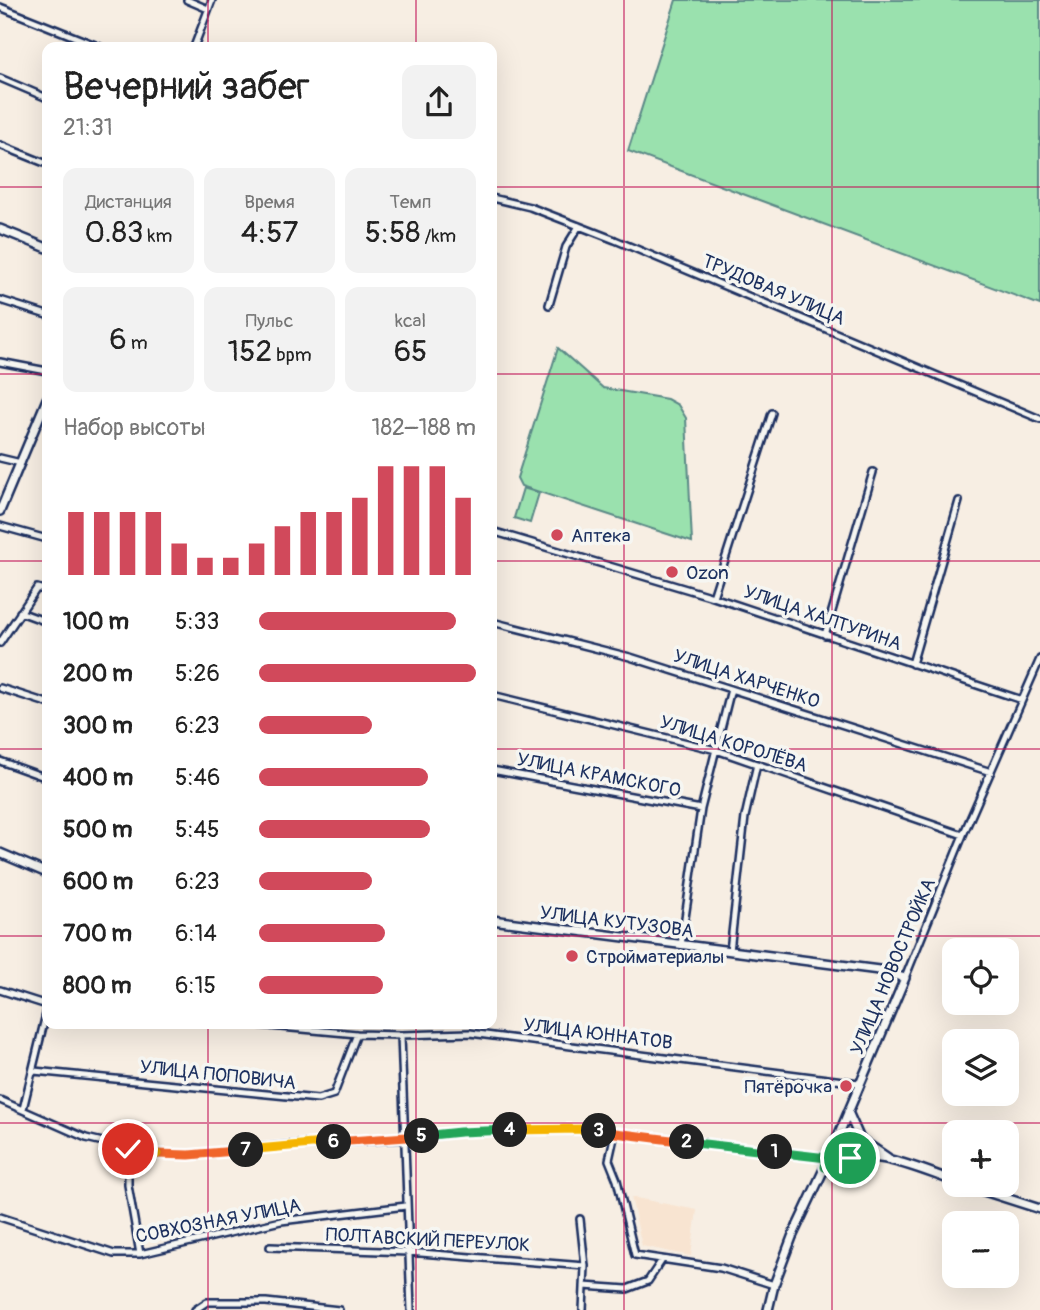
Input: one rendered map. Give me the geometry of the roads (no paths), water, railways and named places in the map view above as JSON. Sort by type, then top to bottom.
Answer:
[{"type":"main road","points":[[0,229],[42,246]]},
{"type":"main road","points":[[0,511],[42,412]]},
{"type":"main road","points":[[0,853],[42,871]]},
{"type":"main road","name":"УЛИЦА КУТУЗОВА","points":[[497,921],[879,970],[905,978]]},
{"type":"main road","name":"УЛИЦА НОВОСТРОЙКА","points":[[768,1310],[774,1284],[792,1237],[905,978]]},
{"type":"main road","points":[[848,1112],[860,1139],[892,1160]]},
{"type":"main road","points":[[826,1163],[868,1157],[892,1160],[942,1177]]},
{"type":"main road","points":[[1002,1197],[1040,1209]]},
{"type":"street","points":[[187,0],[208,9]]},
{"type":"street","points":[[196,42],[212,0]]},
{"type":"street","points":[[0,7],[88,42]]},
{"type":"street","points":[[0,78],[42,95]]},
{"type":"street","points":[[0,145],[42,162]]},
{"type":"street","name":"ТРУДОВАЯ УЛИЦА","points":[[497,199],[530,206],[1040,419]]},
{"type":"street","points":[[549,305],[566,247],[579,226]]},
{"type":"street","points":[[0,300],[42,313]]},
{"type":"street","points":[[0,362],[42,370]]},
{"type":"street","points":[[713,597],[772,413]]},
{"type":"street","points":[[0,458],[21,463]]},
{"type":"street","points":[[825,635],[873,472]]},
{"type":"street","points":[[912,664],[959,501]]},
{"type":"street","points":[[0,526],[42,538]]},
{"type":"street","name":"УЛИЦА ХАЛТУРИНА","points":[[497,532],[713,597],[1022,700]]},
{"type":"street","points":[[0,643],[37,588],[42,590]]},
{"type":"street","points":[[20,612],[42,620]]},
{"type":"street","name":"УЛИЦА ХАРЧЕНКО","points":[[497,623],[630,657],[991,772]]},
{"type":"street","name":"УЛИЦА НОВОСТРОЙКА","points":[[905,978],[963,835],[1040,659]]},
{"type":"street","points":[[0,688],[42,702]]},
{"type":"street","points":[[681,945],[701,809],[731,689]]},
{"type":"street","name":"УЛИЦА КОРОЛЁВА","points":[[497,696],[716,750],[963,835]]},
{"type":"street","points":[[0,761],[42,776]]},
{"type":"street","points":[[730,951],[744,817],[757,764]]},
{"type":"street","name":"УЛИЦА КРАМСКОГО","points":[[497,771],[701,809]]},
{"type":"street","points":[[0,990],[42,1005]]},
{"type":"street","points":[[23,1109],[43,1029]]},
{"type":"street","name":"УЛИЦА ЮННАТОВ","points":[[302,1029],[401,1035],[470,1032],[859,1083]]},
{"type":"street","name":"УЛИЦА ПОПОВИЧА","points":[[34,1071],[318,1099],[334,1094],[357,1034]]},
{"type":"street","points":[[401,1035],[411,1310]]},
{"type":"street","points":[[0,1100],[86,1138],[154,1154],[189,1155],[289,1145],[403,1139],[460,1132],[583,1129],[826,1163]]},
{"type":"street","points":[[615,1133],[609,1160],[620,1192],[635,1255],[721,1268],[774,1284]]},
{"type":"street","points":[[128,1149],[128,1185],[139,1254]]},
{"type":"street","name":"СОВХОЗНАЯ УЛИЦА","points":[[0,1217],[114,1254],[139,1254],[281,1221],[406,1206]]},
{"type":"street","points":[[580,1219],[585,1266],[583,1310]]},
{"type":"street","name":"ПОЛТАВСКИЙ ПЕРЕУЛОК","points":[[270,1247],[408,1252],[585,1266]]},
{"type":"street","points":[[584,1286],[627,1289],[648,1281],[662,1260]]},
{"type":"street","points":[[195,1310],[207,1302],[266,1302],[339,1310]]},
{"type":"place","name":"Аптека","points":[[557,535]]},
{"type":"place","name":"Ozon","points":[[672,572]]},
{"type":"place","name":"Стройматериалы","points":[[572,956]]},
{"type":"place","name":"Пятёрочка","points":[[846,1086]]}]
